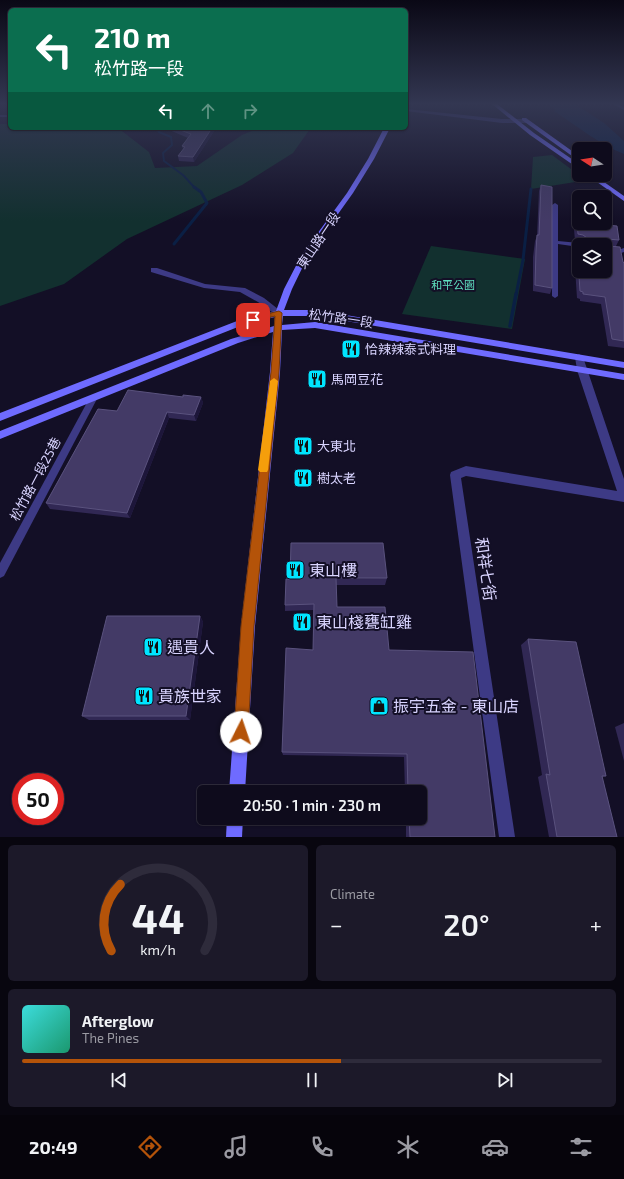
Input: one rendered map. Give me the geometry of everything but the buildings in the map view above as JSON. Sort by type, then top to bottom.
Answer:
[{"type":"street","name":"東山路一段","points":[[237,785],[248,626],[275,372],[279,313],[288,289],[305,256],[350,193],[379,143]]},
{"type":"street","points":[[545,143],[572,163]]},
{"type":"street","points":[[556,143],[572,154]]},
{"type":"street","points":[[600,182],[624,199]]},
{"type":"street","points":[[612,182],[624,191]]},
{"type":"street","points":[[154,270],[204,286],[242,290],[261,300],[279,313]]},
{"type":"street","name":"松竹路一段","points":[[0,417],[226,328],[279,313],[316,313],[624,365]]},
{"type":"street","name":"松竹路一段","points":[[0,435],[253,334],[278,327],[315,325],[624,377]]},
{"type":"street","points":[[579,357],[624,496]]},
{"type":"street","name":"和祥七街","points":[[507,837],[455,475],[466,471],[624,496]]},
{"type":"street","points":[[234,837],[235,825]]},
{"type":"lane","points":[[555,205],[555,296]]},
{"type":"lane","points":[[555,242],[572,244]]},
{"type":"lane","points":[[612,250],[622,252]]},
{"type":"lane","name":"松竹路一段25巷","points":[[0,573],[94,397]]},
{"type":"green space","points":[[0,143],[137,143],[149,152],[155,168],[197,166],[230,143],[300,143],[293,153],[242,185],[127,239],[64,284],[0,306]]},
{"type":"green space","points":[[552,155],[572,170],[572,182],[575,182],[531,189],[533,157]]},
{"type":"green space","name":"和平公園","points":[[431,246],[525,259],[512,329],[402,314]]},
{"type":"water","points":[[612,143],[624,143],[624,154],[612,148]]},
{"type":"waterway","points":[[172,143],[172,145],[163,153],[164,161],[183,175],[194,187]]},
{"type":"waterway","points":[[174,244],[207,203],[201,192],[194,187]]},
{"type":"waterway","points":[[516,295],[523,260],[531,189]]},
{"type":"waterway","points":[[510,326],[516,294]]},
{"type":"slow traffic","points":[[263,470],[274,381]]},
{"type":"place","name":"恰辣辣泰式料理","points":[[351,349]]},
{"type":"place","name":"馬岡豆花","points":[[317,379]]},
{"type":"place","name":"大東北","points":[[303,446]]},
{"type":"place","name":"樹太老","points":[[303,478]]},
{"type":"place","name":"東山樓","points":[[295,570]]},
{"type":"place","name":"東山棧甕缸雞","points":[[302,622]]},
{"type":"place","name":"遇貴人","points":[[153,647]]},
{"type":"place","name":"貴族世家","points":[[144,696]]},
{"type":"place","name":"振宇五金 - 東山店","points":[[379,706]]},
{"type":"route","points":[[241,732],[248,626],[278,344],[279,313],[253,320]]}]
